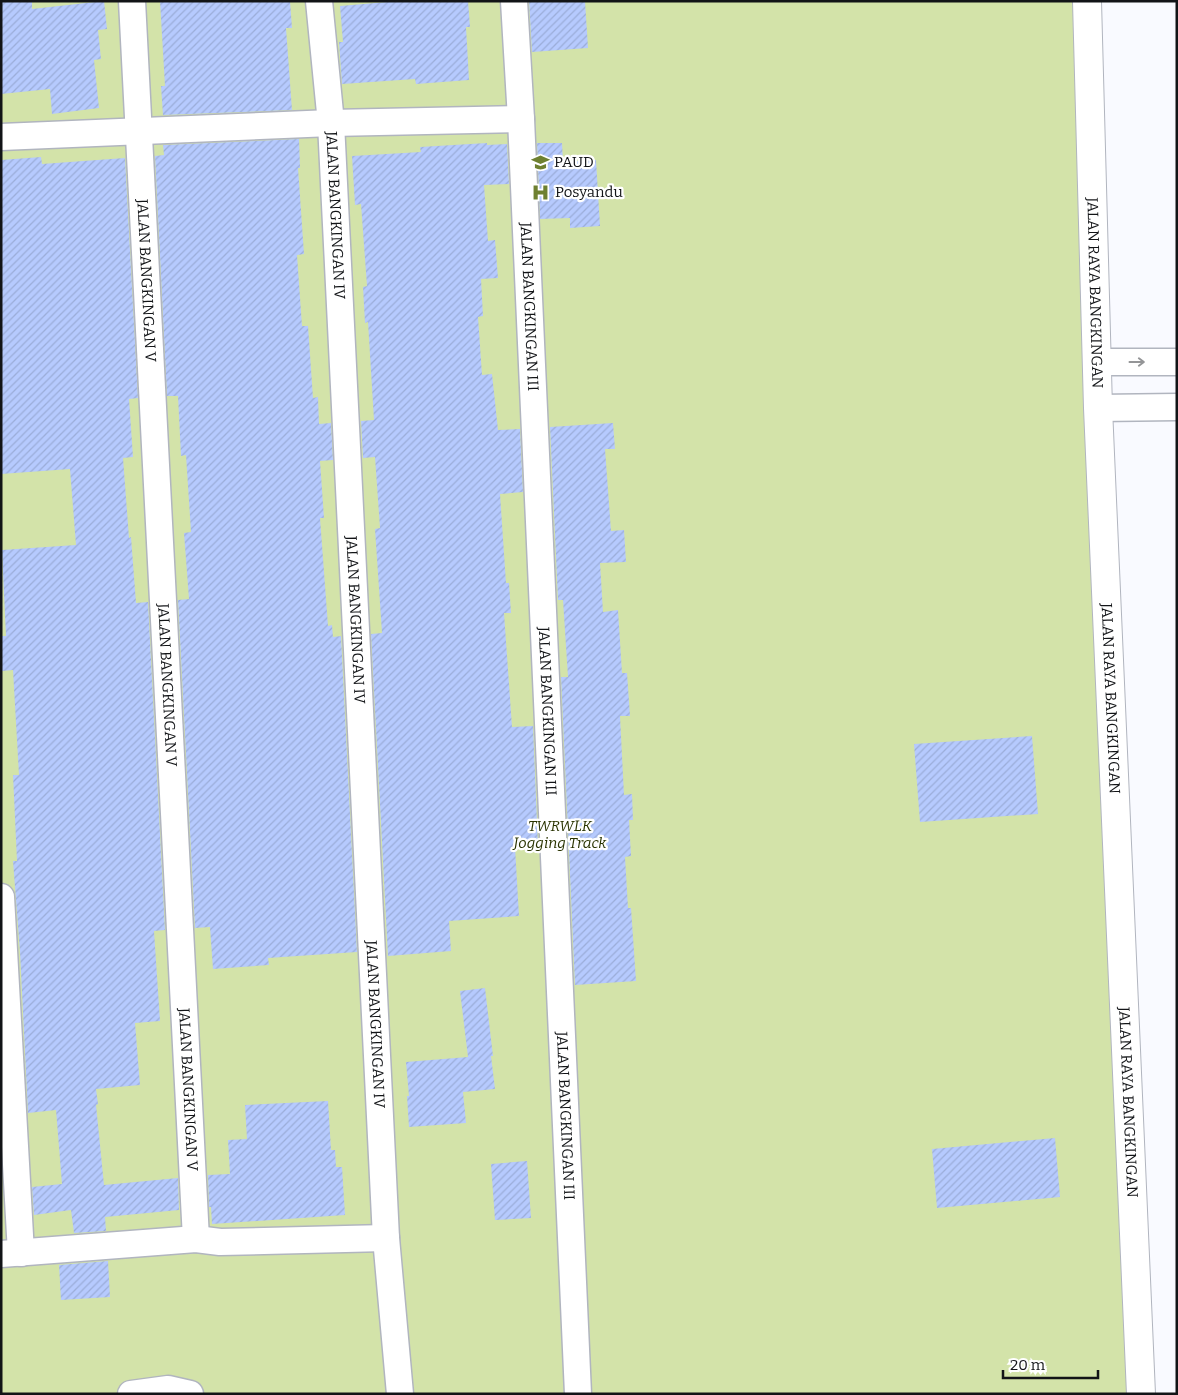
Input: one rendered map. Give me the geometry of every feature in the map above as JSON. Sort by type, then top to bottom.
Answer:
[{"type":"street","name":"JALAN BANGKINGAN V","points":[[132,1],[196,1239]]},
{"type":"street","name":"JALAN BANGKINGAN IV","points":[[320,1],[331,123],[386,1238],[400,1394]]},
{"type":"street","name":"JALAN BANGKINGAN III","points":[[514,1],[521,119],[578,1394]]},
{"type":"street","name":"JALAN RAYA BANGKINGAN","points":[[1087,1],[1098,408],[1142,1394]]},
{"type":"street","points":[[1,137],[331,123],[521,119]]},
{"type":"street","points":[[1098,362],[1177,362]]},
{"type":"street","points":[[1098,408],[1177,407]]},
{"type":"street","points":[[1,897],[11,1253],[196,1239],[220,1242],[386,1238]]},
{"type":"street","points":[[131,1394],[168,1389],[190,1394]]},
{"type":"green space","name":"TWRWLK Jogging Track","points":[[1,1],[1091,1],[1138,1394],[1,1394]]},
{"type":"building","points":[[1,1],[32,1],[32,9],[104,1],[107,29],[98,30],[101,59],[94,60],[99,108],[52,114],[50,89],[1,94]]},
{"type":"building","points":[[160,1],[290,1],[292,28],[286,28],[292,110],[163,115],[161,86],[165,86]]},
{"type":"building","points":[[399,1],[468,1],[470,27],[466,27],[469,80],[416,84],[415,79],[342,84],[339,42],[343,42],[340,6]]},
{"type":"building","points":[[529,1],[585,1],[588,48],[532,52]]},
{"type":"building","points":[[299,139],[300,168],[298,168],[304,254],[297,255],[302,326],[308,326],[313,398],[318,397],[319,424],[331,423],[333,460],[320,461],[324,518],[320,518],[328,626],[332,625],[333,637],[341,636],[357,952],[268,958],[269,965],[213,969],[210,927],[195,928],[178,600],[189,599],[184,533],[191,532],[186,455],[181,456],[178,396],[167,396],[155,156],[164,155],[163,145]]},
{"type":"building","points":[[487,143],[487,145],[507,144],[509,184],[484,185],[488,241],[495,240],[498,278],[481,279],[483,316],[478,317],[482,375],[492,374],[498,430],[520,429],[523,492],[500,494],[506,583],[509,583],[511,613],[504,613],[512,727],[533,726],[538,845],[515,847],[519,916],[449,921],[451,951],[388,956],[371,634],[382,633],[375,529],[380,528],[375,457],[363,458],[361,421],[374,420],[368,322],[365,323],[363,287],[367,286],[361,204],[355,205],[352,156],[421,152],[420,147]]},
{"type":"building","points":[[537,143],[562,143],[563,162],[596,160],[600,226],[570,228],[570,218],[540,219]]},
{"type":"building","points":[[41,157],[42,164],[125,158],[138,398],[129,399],[133,457],[123,458],[136,603],[148,602],[165,930],[154,931],[160,1021],[135,1023],[140,1085],[96,1089],[98,1104],[96,1105],[104,1185],[178,1178],[179,1210],[105,1217],[106,1231],[74,1233],[71,1210],[34,1215],[32,1187],[62,1184],[56,1110],[28,1113],[20,952],[13,861],[17,861],[13,775],[19,775],[13,670],[2,671],[1,657],[1,636],[6,636],[2,550],[76,545],[70,469],[1,474],[1,160]]},
{"type":"building","points":[[613,423],[615,449],[605,449],[611,531],[624,530],[626,562],[600,563],[603,612],[618,610],[622,673],[627,673],[630,716],[620,716],[624,795],[632,794],[633,820],[629,820],[631,856],[625,857],[628,908],[631,908],[636,981],[575,985],[561,677],[568,677],[563,600],[558,600],[550,427]]},
{"type":"building","points":[[1032,736],[1038,814],[920,822],[914,744]]},
{"type":"building","points":[[485,988],[495,1089],[463,1092],[466,1123],[409,1127],[406,1062],[468,1057],[460,991]]},
{"type":"building","points":[[328,1101],[331,1150],[335,1150],[336,1167],[342,1167],[345,1215],[212,1224],[211,1207],[209,1207],[208,1175],[230,1174],[228,1140],[247,1139],[245,1105]]},
{"type":"building","points":[[1055,1138],[1060,1197],[937,1208],[932,1149]]},
{"type":"building","points":[[527,1161],[531,1218],[495,1220],[491,1164]]},
{"type":"building","points":[[108,1261],[110,1297],[61,1300],[59,1265]]},
{"type":"place","name":"PAUD","points":[[540,162]]},
{"type":"place","name":"Posyandu","points":[[541,192]]}]
